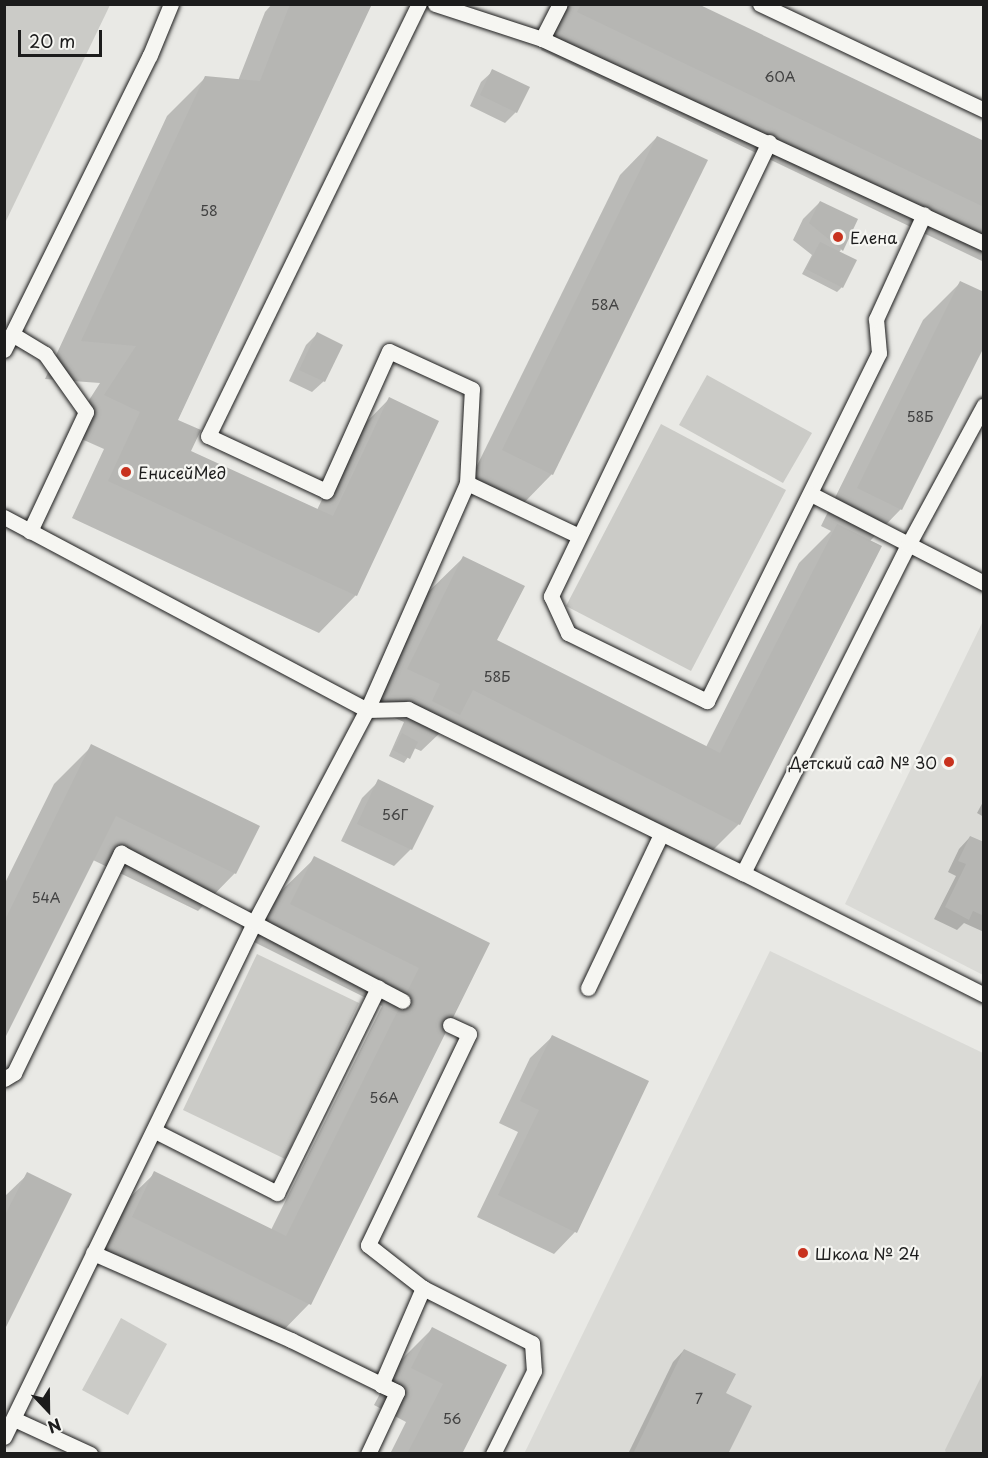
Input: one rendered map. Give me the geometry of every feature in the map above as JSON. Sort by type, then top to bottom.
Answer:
[{"type":"lane","points":[[4,350],[150,55],[171,4]]},
{"type":"lane","points":[[4,1437],[155,1131],[254,923],[367,710],[467,483],[472,389],[389,351],[326,491],[208,436],[419,4]]},
{"type":"lane","points":[[435,4],[542,39],[984,243]]},
{"type":"lane","points":[[542,39],[560,4]]},
{"type":"lane","points":[[760,4],[984,110]]},
{"type":"lane","points":[[769,142],[551,596],[568,633],[707,701],[879,353],[876,319],[924,214]]},
{"type":"lane","points":[[12,334],[45,354],[86,412],[30,531]]},
{"type":"lane","points":[[743,873],[908,545],[984,405]]},
{"type":"lane","points":[[467,483],[579,536]]},
{"type":"lane","points":[[811,494],[984,583]]},
{"type":"lane","points":[[4,518],[367,710],[408,710],[743,873],[984,995]]},
{"type":"lane","points":[[588,988],[661,834]]},
{"type":"lane","points":[[4,1079],[14,1073],[121,853],[403,1000]]},
{"type":"lane","points":[[155,1131],[277,1193],[378,988]]},
{"type":"lane","points":[[450,1024],[469,1034],[368,1245],[423,1288],[532,1343],[534,1371],[493,1454]]},
{"type":"lane","points":[[93,1253],[291,1340],[397,1392],[368,1454]]},
{"type":"lane","points":[[381,1384],[423,1288]]},
{"type":"lane","points":[[14,1419],[90,1454]]},
{"type":"shaded area","points":[[4,5],[110,5],[5,223]]},
{"type":"shaded area","points":[[707,375],[812,433],[783,483],[679,425]]},
{"type":"shaded area","points":[[661,424],[786,490],[691,671],[566,606]]},
{"type":"shaded area","name":"Детский сад № 30","points":[[983,621],[983,975],[845,904]]},
{"type":"shaded area","name":"Школа № 24","points":[[770,951],[983,1053],[983,1453],[524,1454]]},
{"type":"shaded area","points":[[257,954],[359,1003],[285,1159],[183,1110]]},
{"type":"shaded area","points":[[121,1318],[167,1344],[128,1415],[82,1390]]},
{"type":"shaded area","points":[[983,1373],[983,1453],[946,1453],[945,1450]]},
{"type":"building","points":[[290,4],[372,4],[178,420],[201,430],[191,451],[333,516],[389,397],[439,421],[357,596],[108,481],[140,412],[104,395],[136,346],[81,341],[205,76],[260,81]]},
{"type":"building","points":[[581,4],[698,4],[984,141],[984,207],[577,12]]},
{"type":"building","points":[[492,69],[530,87],[517,113],[480,95]]},
{"type":"building","points":[[657,136],[708,160],[553,475],[502,450]]},
{"type":"building","name":"Елена","points":[[820,201],[858,219],[843,251],[809,223]]},
{"type":"building","points":[[820,242],[857,260],[843,288],[806,269]]},
{"type":"building","points":[[960,281],[984,292],[984,347],[902,510],[857,488]]},
{"type":"building","points":[[317,332],[343,345],[325,382],[299,370]]},
{"type":"building","points":[[837,524],[882,546],[740,825],[473,690],[460,715],[432,701],[440,684],[407,669],[463,556],[525,586],[497,640],[720,753]]},
{"type":"building","points":[[402,733],[418,742],[410,759],[393,750]]},
{"type":"building","points":[[91,744],[260,826],[236,874],[116,816],[4,1040],[4,922]]},
{"type":"building","points":[[378,779],[434,806],[412,850],[357,824]]},
{"type":"building","points":[[970,836],[984,842],[984,916],[973,911],[969,920],[945,907],[966,864],[958,861]]},
{"type":"building","points":[[314,856],[490,943],[311,1305],[132,1217],[154,1171],[286,1236],[419,968],[290,904]]},
{"type":"building","points":[[552,1035],[649,1081],[577,1233],[498,1195],[539,1110],[520,1101]]},
{"type":"building","points":[[27,1172],[72,1194],[4,1331],[4,1217]]},
{"type":"building","points":[[432,1327],[507,1365],[462,1454],[407,1454],[443,1384],[411,1368]]},
{"type":"building","points":[[684,1349],[736,1374],[726,1393],[752,1406],[728,1454],[633,1454]]},
{"type":"place","name":"Елена","points":[[838,237]]},
{"type":"place","name":"ЕнисейМед","points":[[126,472]]},
{"type":"place","name":"Детский сад № 30","points":[[949,762]]},
{"type":"place","name":"Школа № 24","points":[[803,1253]]}]
